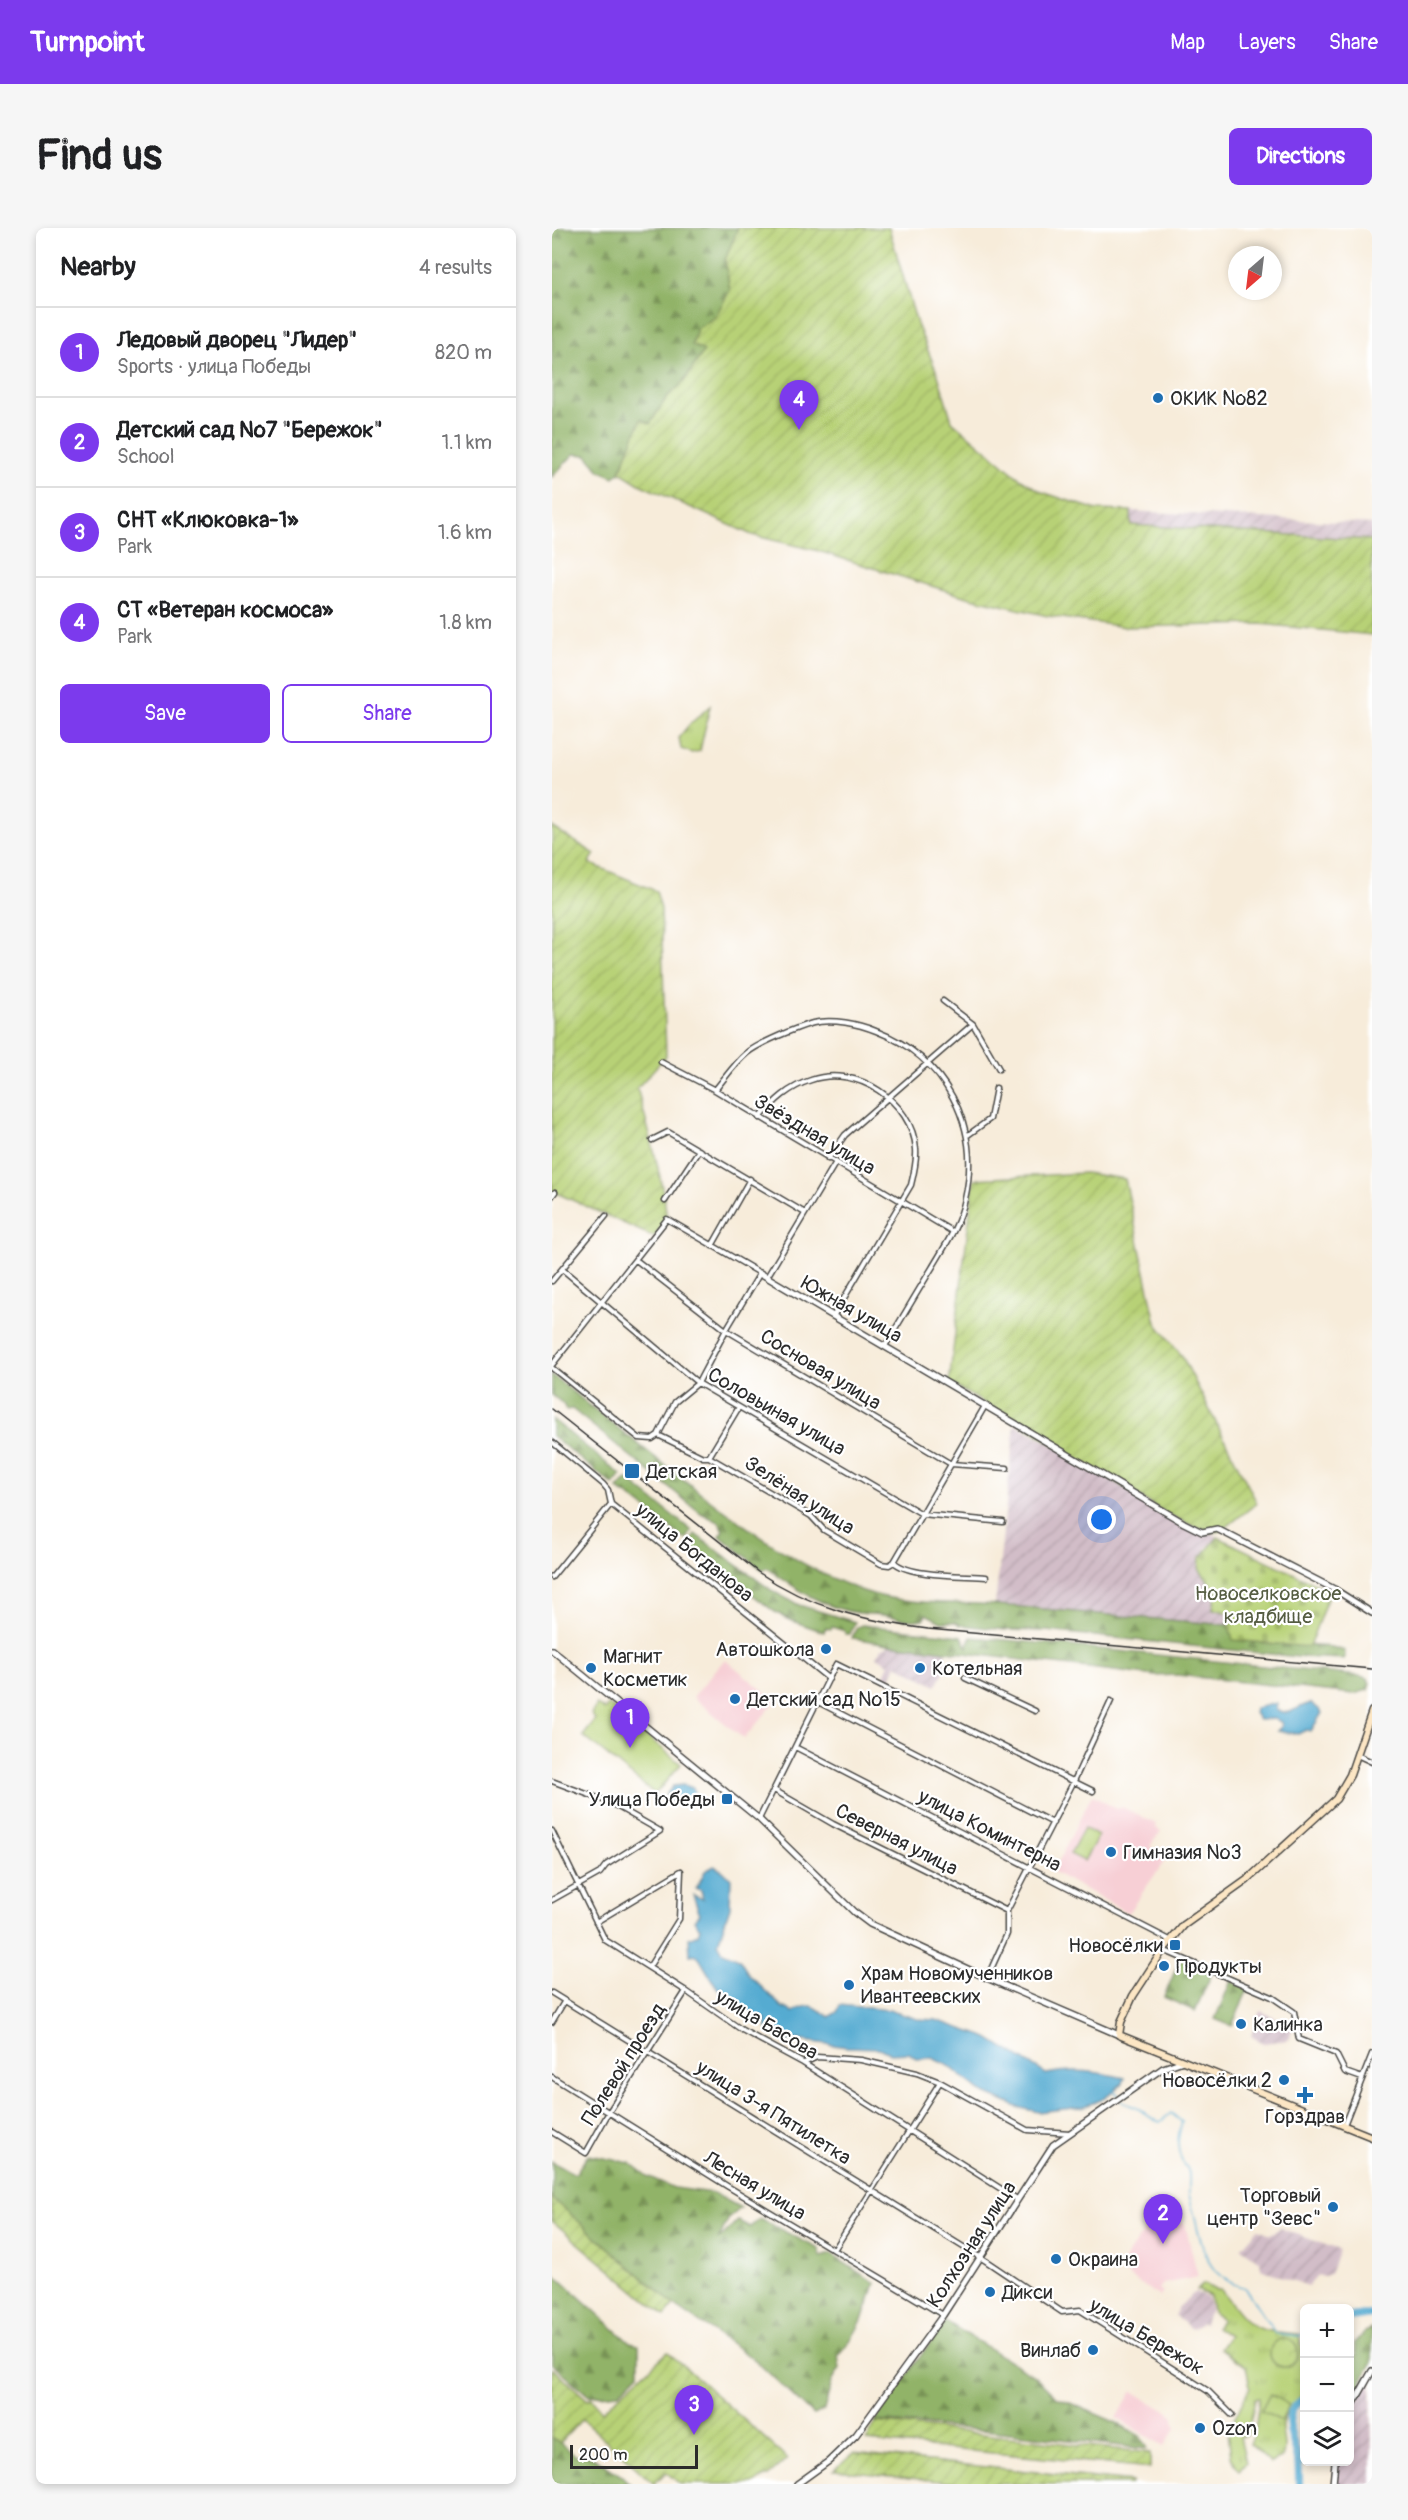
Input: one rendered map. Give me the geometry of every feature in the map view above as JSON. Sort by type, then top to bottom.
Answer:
[{"type":"main road","points":[[1372,1711],[1342,1790],[1317,1818],[1247,1880],[1184,1925],[1163,1950],[1133,1996],[1122,2018],[1119,2035],[1372,2137]]},
{"type":"street","points":[[943,1001],[973,1024],[999,1069]]},
{"type":"street","points":[[715,1090],[749,1052],[815,1023],[862,1026],[887,1035],[913,1049],[930,1064],[948,1088],[968,1135],[965,1199],[953,1232],[885,1346]]},
{"type":"street","points":[[828,1159],[845,1135],[930,1064],[973,1024]]},
{"type":"street","name":"Звёздная улица","points":[[661,1062],[715,1090],[900,1203],[953,1232]]},
{"type":"street","points":[[760,1118],[776,1100],[791,1088],[812,1079],[829,1076],[850,1077],[873,1086],[889,1098],[903,1113],[912,1131],[916,1149],[915,1170],[911,1185],[834,1315]]},
{"type":"street","points":[[968,1135],[990,1119],[996,1088]]},
{"type":"street","points":[[652,1140],[668,1132],[805,1213]]},
{"type":"street","points":[[665,1201],[699,1150]]},
{"type":"street","points":[[767,1277],[836,1162]]},
{"type":"street","points":[[712,1246],[750,1179]]},
{"type":"street","points":[[552,1281],[606,1216]]},
{"type":"street","name":"Южная улица","points":[[636,1260],[667,1220],[834,1315],[1184,1523],[1202,1532],[1217,1530],[1227,1534],[1334,1588],[1372,1613]]},
{"type":"street","points":[[552,1367],[636,1260]]},
{"type":"street","name":"Сосновая улица","points":[[636,1260],[726,1330],[951,1464],[1007,1468]]},
{"type":"street","name":"Соловьиная улица","points":[[562,1269],[698,1383],[922,1514],[1003,1522]]},
{"type":"street","points":[[658,1435],[675,1402],[698,1383],[760,1273]]},
{"type":"street","name":"Зелёная улица","points":[[552,1367],[639,1438],[652,1439],[658,1435],[703,1457],[709,1456],[811,1516],[824,1530],[881,1564],[889,1565],[894,1562],[902,1568],[914,1570],[986,1577]]},
{"type":"street","points":[[894,1562],[985,1406]]},
{"type":"street","points":[[709,1456],[739,1407]]},
{"type":"street","name":"улица Богданова","points":[[552,1442],[603,1484],[608,1490],[611,1504],[829,1679]]},
{"type":"street","points":[[552,1577],[611,1504]]},
{"type":"street","points":[[552,1650],[759,1819],[854,1912],[870,1924],[1119,2035]]},
{"type":"street","points":[[759,1819],[836,1664],[1093,1791]]},
{"type":"street","points":[[966,1678],[1035,1711]]},
{"type":"street","points":[[987,1978],[1007,1934],[1007,1911],[1031,1868],[1111,1701]]},
{"type":"street","points":[[818,1702],[1053,1823]]},
{"type":"street","name":"улица Коминтерна","points":[[795,1747],[1171,1941]]},
{"type":"street","points":[[1357,1755],[1372,1762]]},
{"type":"street","points":[[552,1783],[611,1803],[660,1832],[606,1865],[600,1873],[552,1900]]},
{"type":"street","name":"Северная улица","points":[[774,1789],[833,1824],[1007,1911]]},
{"type":"street","name":"улица Басова","points":[[552,1831],[605,1940],[686,1991],[742,2030],[803,2063],[1017,2199]]},
{"type":"street","points":[[596,1922],[681,1871],[679,1919],[649,1967]]},
{"type":"street","points":[[1163,1950],[1263,1993],[1294,2012],[1299,2039],[1336,2054],[1345,2072],[1362,2078]]},
{"type":"street","name":"Полевой проезд","points":[[552,2132],[586,2153],[609,2112],[686,1991]]},
{"type":"street","name":"улица 3-я Пятилетка","points":[[552,1993],[980,2258]]},
{"type":"street","points":[[552,2022],[564,2002]]},
{"type":"street","points":[[1163,2068],[1166,2054]]},
{"type":"street","points":[[1344,2126],[1372,2054]]},
{"type":"street","points":[[803,2063],[817,2057],[861,2060],[917,2073],[939,2082],[1028,2130],[1071,2133]]},
{"type":"street","name":"Колхозная улица","points":[[796,2484],[829,2461],[856,2435],[943,2315],[1053,2145],[1163,2068],[1183,2061]]},
{"type":"street","name":"Лесная улица","points":[[552,2077],[943,2315]]},
{"type":"street","points":[[834,2250],[939,2082]]},
{"type":"street","name":"улица Бережок","points":[[980,2258],[1062,2312],[1080,2310],[1208,2391],[1232,2415]]},
{"type":"street","points":[[1354,2403],[1372,2371]]},
{"type":"street","points":[[1333,2484],[1335,2466]]},
{"type":"shaded area","points":[[1131,511],[1372,524],[1372,540],[1130,525]]},
{"type":"shaded area","points":[[1015,1424],[1218,1537],[1206,1548],[1199,1569],[1230,1613],[1228,1625],[995,1605]]},
{"type":"shaded area","points":[[891,1644],[945,1650],[945,1670],[936,1686],[897,1665],[888,1682],[882,1679],[889,1664],[877,1657],[881,1649]]},
{"type":"shaded area","name":"Детский сад №15","points":[[725,1659],[776,1701],[744,1739],[693,1697]]},
{"type":"shaded area","name":"Гимназия №3","points":[[1092,1795],[1116,1809],[1122,1807],[1156,1824],[1155,1827],[1161,1831],[1150,1846],[1166,1859],[1128,1913],[1053,1872]]},
{"type":"shaded area","points":[[1260,2011],[1294,2025],[1288,2040],[1263,2043],[1251,2036]]},
{"type":"shaded area","points":[[1176,2219],[1185,2224],[1198,2277],[1163,2284],[1159,2289],[1163,2292],[1160,2297],[1120,2270],[1122,2263],[1149,2224]]},
{"type":"shaded area","points":[[1280,2228],[1339,2250],[1330,2274],[1322,2277],[1318,2275],[1308,2286],[1261,2269],[1260,2261],[1241,2248],[1258,2229],[1271,2234]]},
{"type":"shaded area","points":[[1195,2292],[1208,2297],[1210,2308],[1205,2324],[1201,2323],[1192,2329],[1175,2316],[1179,2307]]},
{"type":"shaded area","points":[[1371,2374],[1372,2484],[1335,2484],[1337,2466],[1354,2466],[1354,2406]]},
{"type":"shaded area","points":[[1132,2391],[1173,2415],[1176,2428],[1164,2446],[1116,2418]]},
{"type":"green space","points":[[552,228],[738,228],[725,260],[730,290],[715,317],[697,329],[692,344],[704,351],[682,384],[667,397],[650,424],[641,419],[620,472],[614,477],[600,471],[587,455],[574,454],[552,477]]},
{"type":"green space","points":[[738,228],[889,228],[917,324],[938,375],[952,421],[1018,477],[1042,492],[1097,510],[1131,511],[1131,525],[1372,540],[1372,635],[1260,624],[1126,627],[1048,616],[967,597],[815,550],[752,535],[641,485],[620,472],[641,419],[650,424],[667,397],[682,384],[704,351],[692,345],[697,329],[715,317],[730,290],[725,260]]},
{"type":"green space","points":[[710,706],[700,751],[692,753],[681,749],[679,737]]},
{"type":"green space","points":[[552,827],[595,854],[589,863],[656,891],[661,909],[666,1056],[637,1088],[658,1170],[667,1219],[654,1237],[552,1191]]},
{"type":"green space","points":[[1085,1173],[1125,1179],[1156,1323],[1182,1356],[1257,1503],[1221,1531],[1208,1533],[1166,1513],[1016,1421],[949,1383],[974,1179]]},
{"type":"green space","points":[[552,1375],[666,1466],[761,1537],[820,1573],[863,1591],[913,1601],[998,1605],[1228,1625],[1234,1640],[1332,1647],[1345,1651],[1344,1659],[1298,1657],[1047,1631],[1006,1630],[961,1625],[956,1622],[941,1622],[926,1614],[923,1619],[907,1620],[846,1611],[834,1607],[799,1590],[767,1568],[763,1570],[720,1536],[723,1531],[719,1522],[701,1513],[572,1409],[566,1410],[563,1404],[552,1395]]},
{"type":"green space","points":[[552,1419],[621,1475],[613,1485],[552,1436]]},
{"type":"green space","points":[[627,1479],[692,1531],[686,1540],[618,1489]]},
{"type":"green space","points":[[695,1534],[774,1592],[799,1605],[855,1622],[850,1634],[845,1634],[845,1631],[832,1627],[831,1629],[825,1628],[824,1632],[775,1612],[694,1549],[690,1544]]},
{"type":"green space","name":"Новоселковское кладбище","points":[[1218,1537],[1330,1591],[1309,1647],[1233,1640],[1228,1625],[1230,1613],[1213,1609],[1216,1592],[1199,1569],[1200,1558]]},
{"type":"green space","points":[[862,1625],[962,1636],[967,1647],[971,1637],[1052,1644],[1359,1676],[1367,1678],[1370,1683],[1368,1690],[1354,1694],[1177,1675],[1155,1676],[852,1638],[857,1627]]},
{"type":"green space","points":[[597,1705],[604,1710],[609,1705],[681,1764],[655,1794],[583,1736],[596,1720],[591,1714]]},
{"type":"green space","points":[[1084,1828],[1098,1836],[1084,1861],[1070,1854]]},
{"type":"green space","points":[[1180,1959],[1212,1973],[1195,2011],[1164,1997]]},
{"type":"green space","points":[[1231,1981],[1248,1989],[1232,2026],[1215,2019]]},
{"type":"green space","points":[[588,2155],[630,2163],[647,2176],[674,2188],[713,2193],[741,2208],[729,2218],[718,2240],[738,2221],[750,2227],[760,2219],[819,2249],[821,2257],[831,2254],[875,2283],[861,2322],[838,2356],[840,2368],[832,2381],[824,2410],[813,2415],[755,2360],[674,2305],[552,2198],[552,2162],[575,2174]]},
{"type":"green space","points":[[552,2198],[674,2305],[665,2316],[552,2221]]},
{"type":"green space","points":[[552,2272],[630,2343],[639,2345],[639,2373],[619,2393],[589,2396],[552,2364]]},
{"type":"green space","points":[[1204,2284],[1215,2290],[1221,2290],[1246,2320],[1261,2329],[1299,2334],[1300,2398],[1290,2409],[1282,2424],[1284,2447],[1282,2458],[1270,2463],[1250,2444],[1255,2431],[1259,2398],[1255,2398],[1248,2434],[1240,2437],[1246,2462],[1239,2470],[1231,2457],[1228,2432],[1250,2387],[1246,2366],[1220,2349],[1229,2336],[1216,2327],[1222,2319],[1212,2312],[1210,2296],[1197,2290]]},
{"type":"green space","points":[[945,2321],[1034,2376],[1056,2397],[1117,2423],[1140,2436],[1147,2449],[993,2431],[875,2421]]},
{"type":"green space","points":[[1372,2329],[1372,2363],[1354,2395],[1354,2358],[1357,2355],[1354,2343],[1365,2332]]},
{"type":"green space","points":[[1284,2339],[1294,2343],[1298,2353],[1294,2363],[1284,2367],[1274,2363],[1270,2353],[1274,2343]]},
{"type":"green space","points":[[668,2352],[788,2459],[768,2476],[752,2484],[680,2484],[666,2472],[654,2484],[582,2419],[560,2443],[552,2437],[552,2368],[588,2400],[591,2398],[602,2411]]},
{"type":"green space","points":[[1270,2394],[1289,2405],[1281,2421],[1261,2411]]},
{"type":"green space","points":[[876,2422],[1150,2453],[1150,2468],[866,2441]]},
{"type":"green space","points":[[552,2437],[576,2455],[593,2457],[630,2484],[552,2484]]},
{"type":"green space","points":[[854,2453],[1132,2482],[1131,2484],[966,2484],[834,2470]]},
{"type":"water","points":[[1277,1703],[1276,1710],[1281,1712],[1290,1712],[1311,1703],[1322,1713],[1311,1731],[1306,1730],[1298,1734],[1277,1731],[1282,1726],[1281,1722],[1275,1719],[1259,1720],[1254,1713],[1255,1708]]},
{"type":"water","points":[[684,1785],[693,1788],[696,1794],[682,1804],[666,1799],[666,1795],[673,1786]]},
{"type":"water","points":[[714,1866],[731,1879],[730,1907],[718,1943],[723,1952],[739,1959],[749,1975],[782,2007],[793,2012],[812,2006],[829,2017],[837,2012],[840,2005],[889,2010],[917,2019],[936,2020],[988,2038],[1046,2074],[1066,2071],[1095,2073],[1125,2078],[1123,2083],[1101,2100],[1082,2107],[1038,2112],[1017,2107],[980,2091],[949,2066],[932,2058],[917,2059],[909,2053],[891,2054],[879,2048],[847,2047],[798,2040],[782,2041],[767,2029],[766,2019],[757,2023],[752,2013],[742,2011],[726,1999],[698,1956],[690,1955],[689,1938],[698,1934],[700,1928],[694,1920],[700,1914],[693,1895],[703,1899],[701,1890],[696,1889],[705,1871]]},
{"type":"waterway","points":[[1112,2088],[1119,2096]]},
{"type":"waterway","points":[[1122,2100],[1157,2121],[1160,2122],[1171,2113],[1182,2122],[1178,2150],[1189,2173],[1190,2198],[1206,2256],[1224,2279],[1245,2288],[1275,2333],[1300,2335]]},
{"type":"waterway","points":[[1354,2316],[1372,2314]]},
{"type":"waterway","points":[[1299,2484],[1298,2460],[1289,2420],[1291,2412],[1300,2402]]},
{"type":"railway","points":[[552,1409],[758,1572],[798,1595],[839,1611],[883,1622],[928,1629],[1372,1669]]},
{"type":"place","name":"ОКИК №82","points":[[1158,398]]},
{"type":"place","name":"СТ «Ветеран космоса»","points":[[799,430]]},
{"type":"place","name":"Детская","points":[[632,1471]]},
{"type":"place","name":"Автошкола","points":[[826,1649]]},
{"type":"place","name":"Магнит Косметик","points":[[591,1668]]},
{"type":"place","name":"Котельная","points":[[920,1668]]},
{"type":"place","name":"Детский сад №15","points":[[735,1699]]},
{"type":"place","name":"Ледовый дворец \"Лидер\"","points":[[630,1748]]},
{"type":"place","name":"Улица Победы","points":[[727,1799]]},
{"type":"place","name":"Гимназия №3","points":[[1111,1852]]},
{"type":"place","name":"Новосёлки","points":[[1175,1945]]},
{"type":"place","name":"Продукты","points":[[1164,1966]]},
{"type":"place","name":"Храм Новомученников Ивантеевских","points":[[849,1985]]},
{"type":"place","name":"Калинка","points":[[1241,2024]]},
{"type":"place","name":"Новосёлки 2","points":[[1284,2080]]},
{"type":"place","name":"Горздрав","points":[[1305,2095]]},
{"type":"place","name":"Торговый центр \"Зевс\"","points":[[1333,2207]]},
{"type":"place","name":"Детский сад №7 \"Бережок\"","points":[[1163,2244]]},
{"type":"place","name":"Окраина","points":[[1056,2259]]},
{"type":"place","name":"Дикси","points":[[990,2292]]},
{"type":"place","name":"Винлаб","points":[[1093,2350]]},
{"type":"place","name":"Ozon","points":[[1200,2428]]},
{"type":"place","name":"СНТ «Клюковка-1»","points":[[694,2435]]}]
